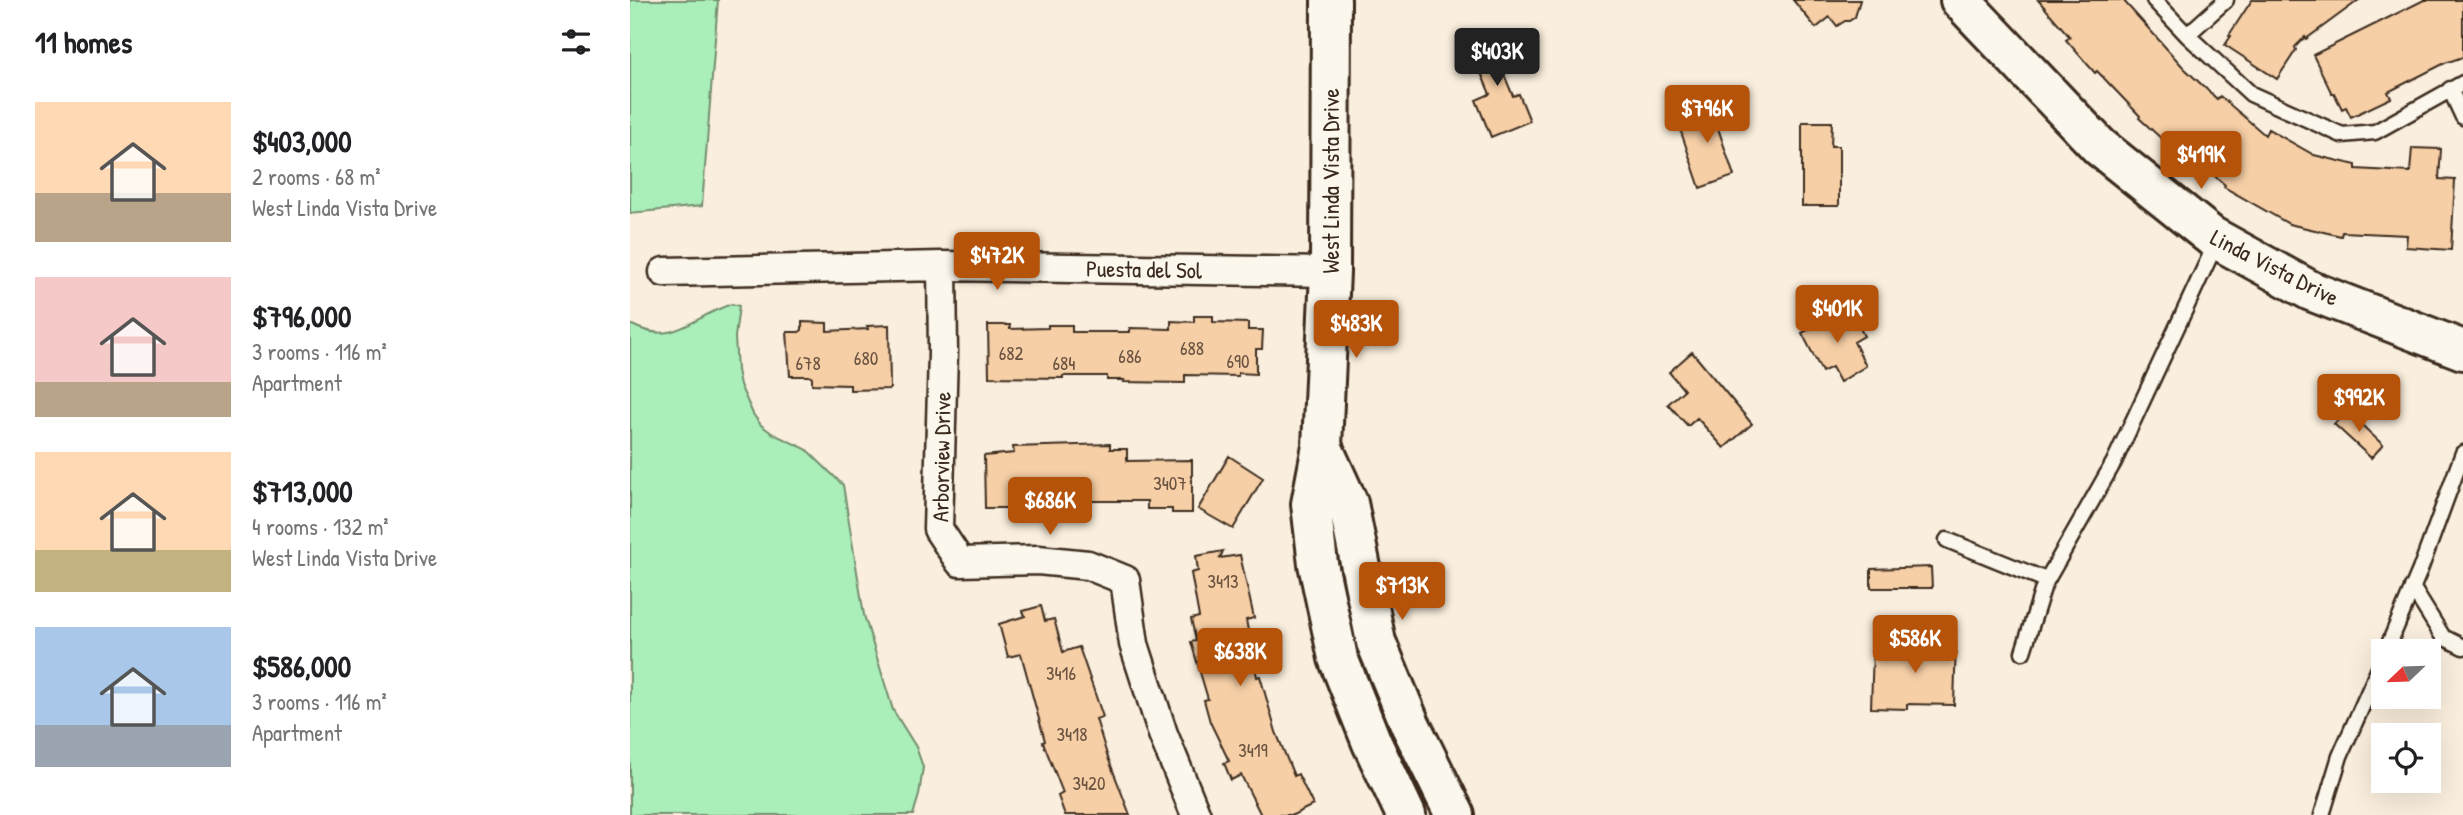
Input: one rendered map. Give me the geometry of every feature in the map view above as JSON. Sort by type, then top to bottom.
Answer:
[{"type":"main road","name":"West Linda Vista Drive","points":[[1331,0],[1330,271],[1322,446],[1311,504],[1318,564],[1338,658],[1372,743],[1406,815]]},
{"type":"main road","name":"Linda Vista Drive","points":[[1960,0],[2100,147],[2218,240],[2311,291],[2463,350]]},
{"type":"main road","name":"West Linda Vista Drive","points":[[1322,446],[1348,503],[1376,642],[1410,724],[1455,815]]},
{"type":"street","name":"Puesta del Sol","points":[[664,272],[942,267],[1330,271]]},
{"type":"street","name":"Arborview Drive","points":[[942,267],[943,353],[938,529],[960,562],[1038,560],[1088,565],[1125,580],[1134,644],[1163,734],[1196,815]]},
{"type":"lane","points":[[2154,0],[2187,36],[2251,94],[2342,135],[2375,132],[2457,86],[2463,117]]},
{"type":"lane","points":[[2187,36],[2226,0]]},
{"type":"lane","points":[[2023,652],[2046,580],[2114,462],[2218,240]]},
{"type":"lane","points":[[2391,639],[2463,453]]},
{"type":"lane","points":[[1947,540],[2046,580]]},
{"type":"lane","points":[[2412,587],[2443,636],[2463,647]]},
{"type":"lane","points":[[2322,815],[2340,756],[2371,686]]},
{"type":"green space","points":[[630,0],[718,0],[702,206],[630,213]]},
{"type":"green space","points":[[732,304],[739,306],[735,337],[737,370],[740,385],[753,414],[761,425],[773,434],[806,449],[843,485],[864,615],[893,710],[916,747],[923,767],[913,815],[630,815],[630,324],[646,331],[672,331]]},
{"type":"building","points":[[1793,0],[1860,0],[1855,17],[1849,21],[1837,26],[1830,17],[1816,28]]},
{"type":"building","points":[[2038,0],[2123,0],[2184,68],[2217,99],[2220,96],[2265,135],[2268,129],[2314,155],[2356,165],[2356,169],[2410,172],[2412,148],[2441,149],[2439,179],[2455,180],[2451,250],[2406,247],[2407,235],[2342,232],[2341,236],[2289,224],[2224,187],[2225,185],[2173,140],[2169,144],[2165,142],[2139,118],[2066,40],[2070,37]]},
{"type":"building","points":[[2252,0],[2359,0],[2306,39],[2305,37],[2295,47],[2296,50],[2277,79],[2225,45]]},
{"type":"building","points":[[2424,0],[2463,0],[2463,57],[2445,63],[2388,92],[2391,98],[2351,117],[2346,107],[2342,109],[2334,93],[2332,94],[2313,55]]},
{"type":"building","points":[[1494,31],[1504,54],[1497,58],[1513,96],[1519,94],[1530,121],[1491,137],[1476,100],[1490,94],[1468,42]]},
{"type":"building","points":[[1725,104],[1732,123],[1718,128],[1734,176],[1700,188],[1677,120]]},
{"type":"building","points":[[1802,122],[1832,122],[1831,146],[1839,146],[1839,206],[1802,206]]},
{"type":"building","points":[[1850,308],[1864,336],[1854,342],[1866,366],[1840,382],[1832,367],[1822,372],[1802,333]]},
{"type":"building","points":[[1194,316],[1213,316],[1213,322],[1248,323],[1248,330],[1263,330],[1262,349],[1256,349],[1256,374],[1185,375],[1185,383],[1123,382],[1124,380],[1107,380],[1107,376],[989,377],[988,325],[1010,325],[1010,329],[1072,325],[1072,332],[1130,332],[1130,328],[1171,329],[1171,321],[1194,322]]},
{"type":"building","points":[[802,322],[827,323],[827,331],[889,325],[890,389],[850,390],[850,385],[812,384],[812,378],[809,376],[790,376],[787,332],[802,330]]},
{"type":"building","points":[[1692,352],[1752,424],[1724,448],[1697,418],[1688,426],[1668,404],[1684,390],[1669,372]]},
{"type":"building","points":[[2347,411],[2383,445],[2371,458],[2334,424]]},
{"type":"building","points":[[1110,444],[1110,449],[1127,449],[1127,461],[1192,460],[1192,513],[1172,513],[1172,509],[1147,509],[1147,501],[1084,501],[1084,506],[1025,503],[1025,508],[985,508],[984,456],[1014,453],[1013,447]]},
{"type":"building","points":[[1229,456],[1263,478],[1233,529],[1198,509]]},
{"type":"building","points":[[1223,551],[1220,558],[1240,555],[1254,618],[1246,620],[1257,677],[1260,676],[1276,732],[1294,776],[1298,774],[1313,805],[1293,815],[1261,815],[1241,775],[1231,780],[1224,763],[1229,761],[1210,722],[1204,700],[1208,699],[1191,642],[1196,641],[1191,619],[1199,617],[1191,573],[1198,571],[1196,556]]},
{"type":"building","points":[[1931,567],[1932,588],[1871,588],[1871,569]]},
{"type":"building","points":[[1041,606],[1045,621],[1054,619],[1063,652],[1079,647],[1103,717],[1096,719],[1130,815],[1065,815],[1058,796],[1063,793],[1043,742],[1045,741],[1021,654],[1008,657],[999,624],[1025,616],[1023,611]]},
{"type":"building","points":[[1918,638],[1956,640],[1954,705],[1907,704],[1907,709],[1871,708],[1873,650],[1917,651]]}]
